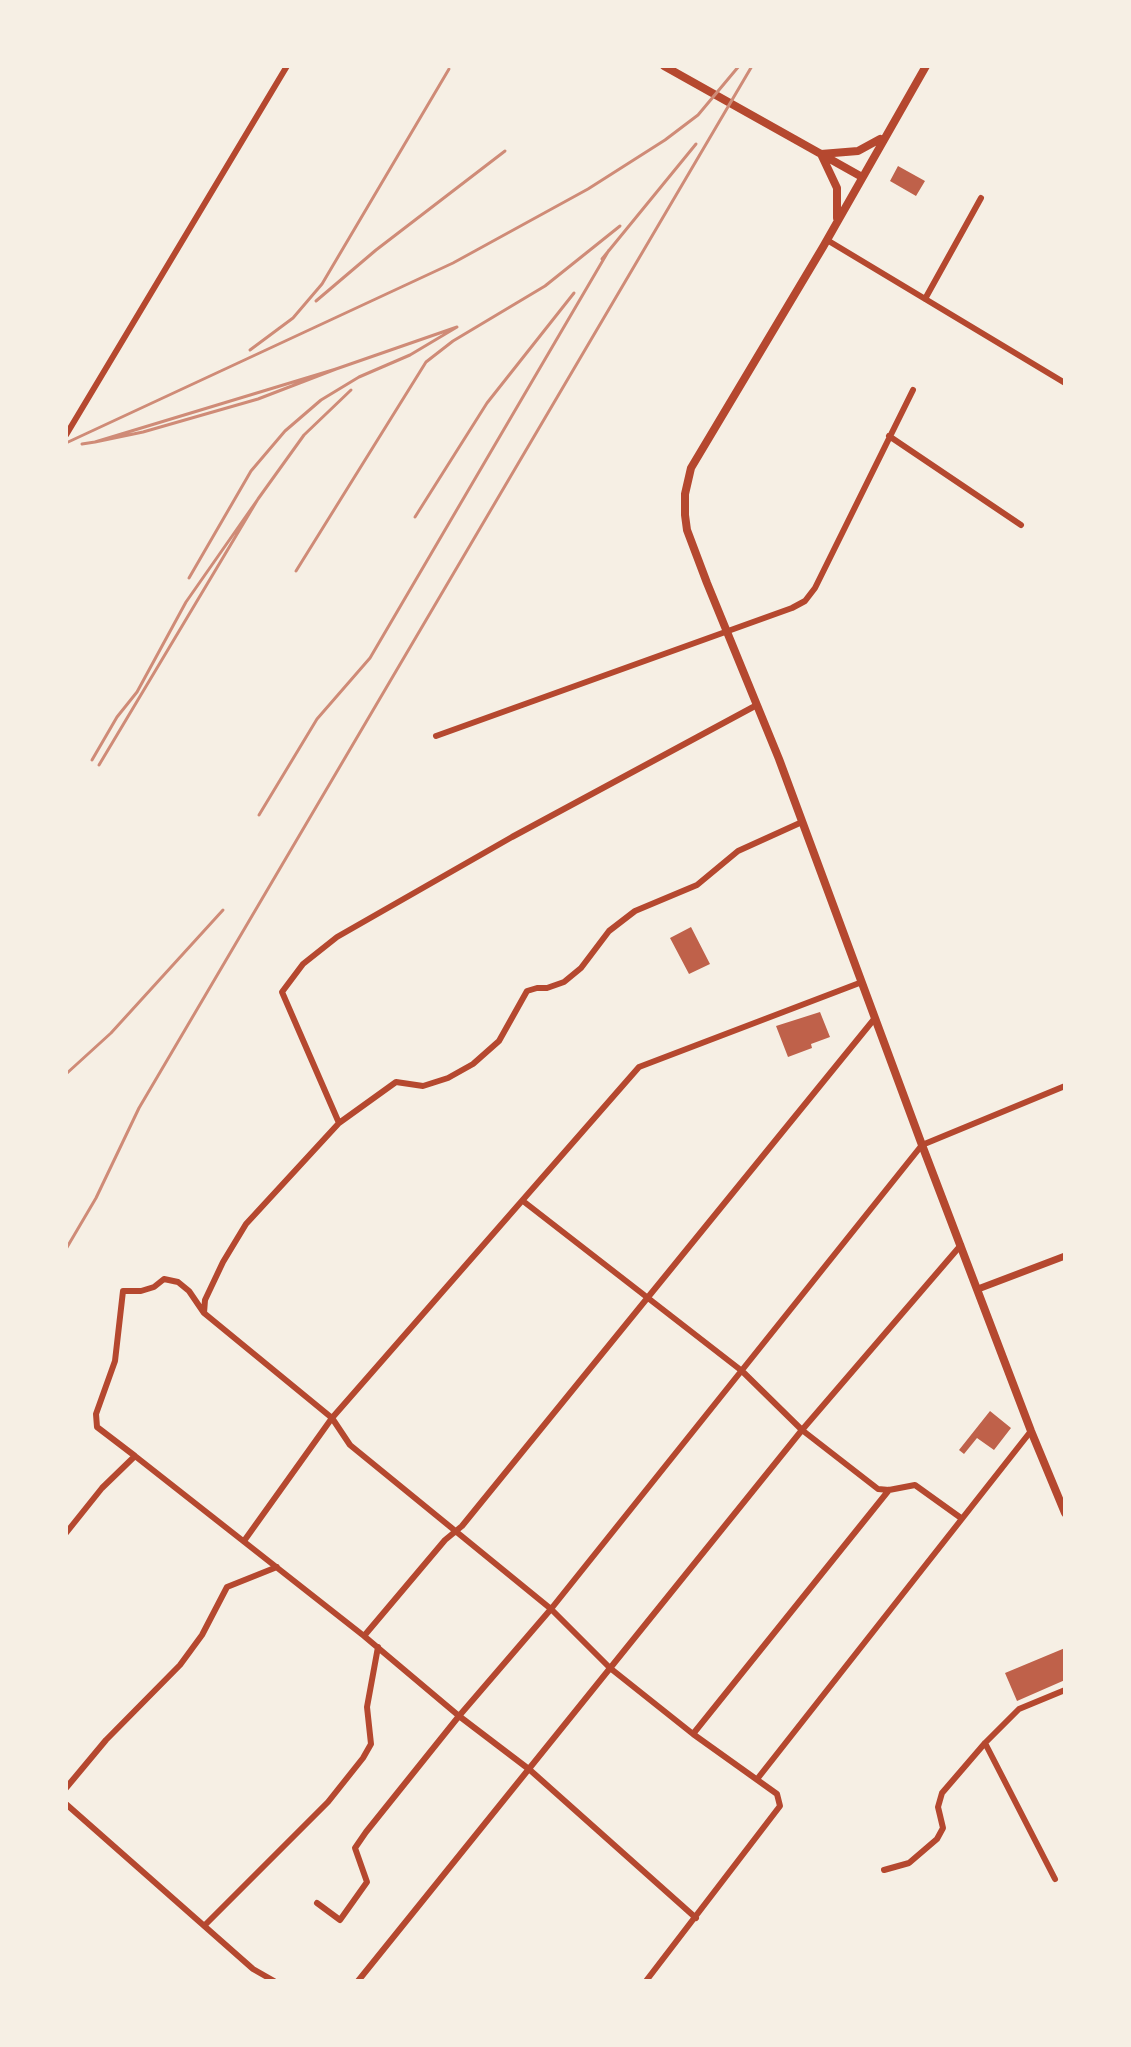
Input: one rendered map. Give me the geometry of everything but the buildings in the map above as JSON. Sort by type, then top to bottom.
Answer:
[{"type":"main road","points":[[664,66],[862,177]]},
{"type":"main road","points":[[926,66],[691,468],[685,494],[687,530],[802,822],[922,1145],[1065,1513]]},
{"type":"main road","points":[[821,154],[858,151],[884,136]]},
{"type":"main road","points":[[821,154],[837,188],[837,221]]},
{"type":"street","points":[[66,435],[287,66]]},
{"type":"street","points":[[925,299],[981,198]]},
{"type":"street","points":[[827,240],[1064,381]]},
{"type":"street","points":[[436,736],[805,601],[815,588],[913,390]]},
{"type":"street","points":[[889,436],[1021,525]]},
{"type":"street","points":[[339,1123],[282,992],[303,964],[337,937],[512,837],[755,706]]},
{"type":"street","points":[[204,1313],[205,1300],[246,1224],[339,1123],[396,1082],[423,1086],[448,1078],[473,1064],[499,1041],[527,991],[564,982],[581,968],[609,931],[635,911],[697,885],[738,851],[802,822]]},
{"type":"street","points":[[244,1541],[332,1418],[639,1067],[862,982]]},
{"type":"street","points":[[364,1636],[455,1532],[875,1018]]},
{"type":"street","points":[[317,1903],[340,1920],[358,1898],[367,1882],[355,1848],[459,1716],[551,1609],[922,1145],[1065,1086]]},
{"type":"street","points":[[523,1201],[742,1371],[802,1430],[878,1489],[915,1485],[961,1518]]},
{"type":"street","points":[[358,1981],[802,1430],[961,1245]]},
{"type":"street","points":[[978,1289],[1065,1256]]},
{"type":"street","points":[[646,1981],[696,1918],[780,1806],[777,1794],[693,1734],[610,1668],[551,1609],[350,1445],[332,1418],[204,1313],[189,1291],[178,1282],[164,1279],[154,1287],[141,1291],[123,1291],[115,1361],[96,1414],[97,1427],[530,1770],[696,1918]]},
{"type":"street","points":[[758,1778],[1031,1431]]},
{"type":"street","points":[[66,1533],[102,1488],[135,1456]]},
{"type":"street","points":[[693,1734],[889,1490]]},
{"type":"street","points":[[66,1788],[106,1740],[180,1665],[202,1635],[227,1587],[277,1567]]},
{"type":"street","points":[[205,1925],[287,1839],[328,1802],[363,1758],[371,1744],[367,1707],[378,1647]]},
{"type":"street","points":[[884,1870],[909,1863],[937,1839],[943,1828],[938,1807],[942,1793],[1019,1709],[1065,1690]]},
{"type":"street","points":[[985,1743],[1055,1879]]},
{"type":"street","points":[[66,1804],[253,1969],[274,1981]]},
{"type":"railway","points":[[66,443],[453,263],[588,189],[698,115],[739,66]]},
{"type":"railway","points":[[66,1249],[96,1198],[139,1108],[752,66]]},
{"type":"railway","points":[[250,350],[293,318],[322,284],[449,69]]},
{"type":"railway","points":[[602,259],[696,144]]},
{"type":"railway","points":[[316,301],[376,250],[505,151]]},
{"type":"railway","points":[[296,571],[426,362],[453,341],[545,286],[620,226]]},
{"type":"railway","points":[[259,815],[317,719],[370,658],[609,250]]},
{"type":"railway","points":[[415,517],[487,403],[574,293]]},
{"type":"railway","points":[[189,578],[251,471],[285,431],[321,400],[359,377],[410,355],[457,327],[336,369]]},
{"type":"railway","points":[[82,444],[95,442],[143,432],[258,399],[336,369],[95,442]]},
{"type":"railway","points":[[258,499],[304,435],[351,390]]},
{"type":"railway","points":[[92,760],[117,717],[137,692],[186,602],[258,499],[99,765]]},
{"type":"railway","points":[[66,1074],[111,1033],[223,910]]}]
